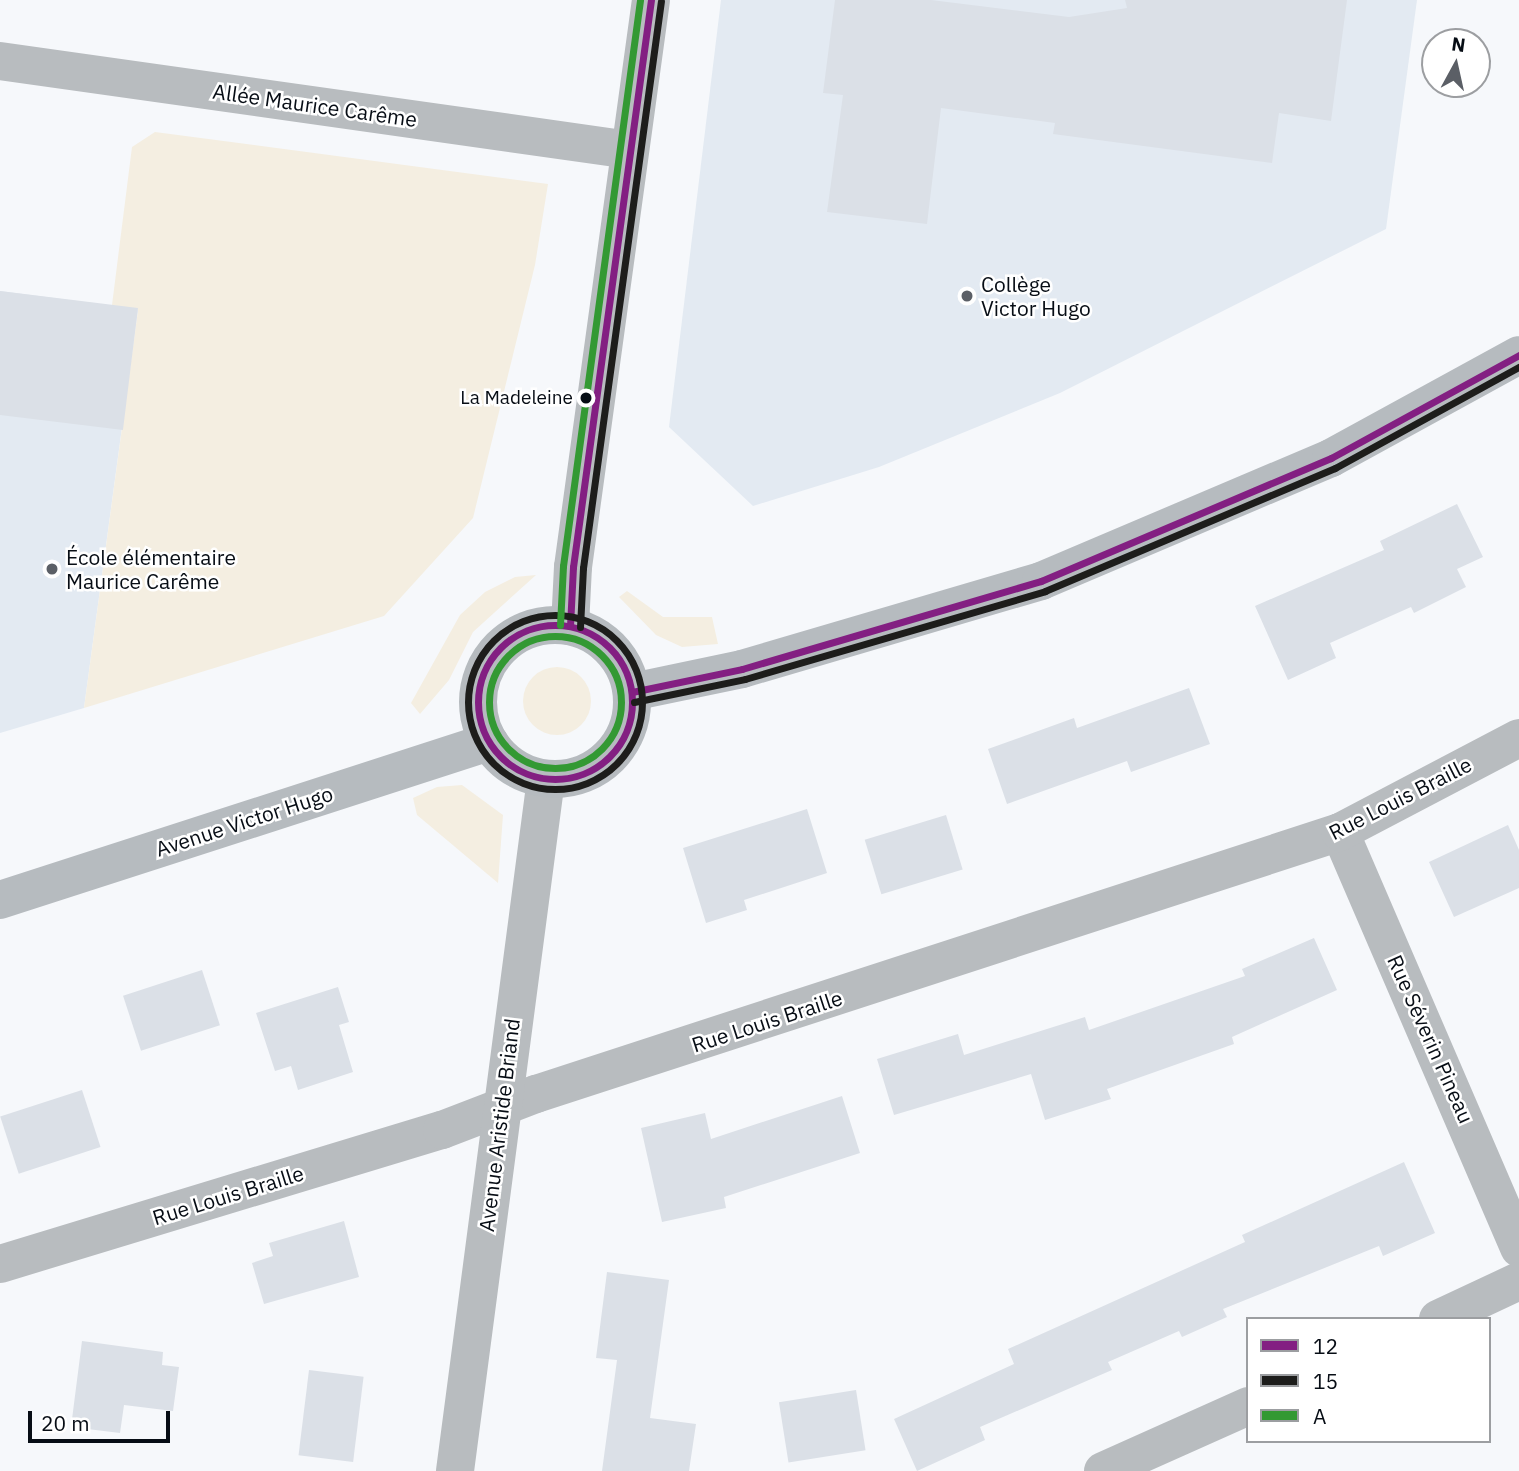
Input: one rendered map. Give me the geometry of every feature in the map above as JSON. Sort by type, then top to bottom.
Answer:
[{"type":"main road","points":[[632,691],[742,669],[1041,581],[1331,458],[1519,355]]},
{"type":"main road","points":[[545,626],[570,626],[604,643],[622,665],[632,691],[632,715],[625,737],[611,756],[592,770],[570,778],[546,779],[504,760],[489,742],[479,719],[478,693],[485,669],[500,648],[520,634],[545,626]]},
{"type":"main road","name":"Avenue Victor Hugo","points":[[0,900],[489,742]]},
{"type":"street","points":[[570,626],[573,567],[651,0]]},
{"type":"street","name":"Allée Maurice Carême","points":[[0,61],[630,150]]},
{"type":"street","name":"Rue Louis Braille","points":[[0,1264],[428,1134],[503,1106],[1340,832],[1519,738]]},
{"type":"street","name":"Avenue Aristide Briand","points":[[455,1471],[546,779]]},
{"type":"street","name":"Rue Séverin Pineau","points":[[1340,832],[1519,1248]]},
{"type":"street","points":[[1441,1317],[1519,1281]]},
{"type":"street","points":[[1103,1471],[1246,1407]]},
{"type":"shaded area","name":"Collège Victor Hugo","points":[[721,0],[1417,0],[1386,229],[1060,393],[879,467],[753,506],[669,427]]},
{"type":"shaded area","points":[[155,132],[548,184],[535,265],[473,518],[384,616],[84,708],[138,310],[112,305],[132,147]]},
{"type":"shaded area","name":"École élémentaire Maurice Carême","points":[[0,291],[138,309],[84,708],[0,733]]},
{"type":"shaded area","points":[[536,575],[473,632],[449,680],[420,714],[411,703],[460,615],[485,592],[515,577]]},
{"type":"shaded area","points":[[627,591],[663,617],[712,617],[718,644],[682,647],[656,635],[619,597]]},
{"type":"shaded area","points":[[557,667],[570,670],[581,677],[588,688],[591,701],[588,714],[581,725],[570,732],[557,735],[544,732],[533,725],[526,714],[523,701],[526,688],[533,677],[544,670]]},
{"type":"shaded area","points":[[462,785],[503,815],[498,883],[417,815],[413,798],[437,787]]},
{"type":"building","points":[[835,0],[931,0],[1069,17],[1127,8],[1125,0],[1347,0],[1331,121],[1279,113],[1272,163],[1053,134],[1055,123],[941,108],[927,224],[827,212],[843,95],[823,93]]},
{"type":"building","points":[[0,291],[138,308],[123,430],[0,415]]},
{"type":"building","points":[[1457,504],[1483,557],[1457,569],[1466,587],[1414,613],[1411,607],[1330,643],[1336,658],[1288,680],[1255,606],[1384,550],[1380,541]]},
{"type":"building","points":[[1189,688],[1210,744],[1131,772],[1127,761],[1007,804],[988,749],[1074,718],[1077,728]]},
{"type":"building","points":[[807,809],[827,873],[744,900],[747,910],[706,923],[683,848]]},
{"type":"building","points":[[946,815],[963,870],[881,894],[865,840]]},
{"type":"building","points":[[1508,825],[1519,850],[1519,888],[1454,917],[1429,862]]},
{"type":"building","points":[[1314,938],[1337,990],[1232,1037],[1234,1044],[1107,1089],[1111,1099],[1045,1120],[1031,1074],[894,1115],[877,1059],[958,1034],[964,1055],[1085,1017],[1089,1030],[1245,976],[1242,969]]},
{"type":"building","points":[[202,970],[220,1025],[141,1051],[123,996]]},
{"type":"building","points":[[338,987],[349,1022],[339,1025],[353,1072],[298,1090],[291,1066],[275,1071],[256,1013]]},
{"type":"building","points":[[82,1090],[101,1147],[19,1174],[0,1117]]},
{"type":"building","points":[[842,1096],[860,1153],[724,1197],[726,1208],[662,1222],[641,1128],[705,1113],[711,1139]]},
{"type":"building","points":[[1404,1162],[1435,1233],[1383,1256],[1379,1246],[1223,1309],[1227,1317],[1182,1337],[1179,1331],[1108,1362],[1112,1370],[980,1427],[985,1440],[917,1471],[894,1419],[1014,1364],[1008,1349],[1245,1242],[1242,1235]]},
{"type":"building","points":[[344,1221],[359,1277],[264,1304],[252,1263],[273,1256],[269,1243]]},
{"type":"building","points":[[607,1272],[669,1280],[650,1418],[696,1424],[689,1471],[602,1471],[617,1360],[596,1358]]},
{"type":"building","points":[[82,1341],[163,1352],[162,1365],[179,1367],[173,1411],[124,1405],[120,1433],[71,1427]]},
{"type":"building","points":[[309,1370],[364,1377],[353,1462],[299,1455]]},
{"type":"building","points":[[856,1390],[866,1450],[789,1462],[779,1402]]},
{"type":"transit line","name":"A","points":[[560,625],[563,566],[640,0]]},
{"type":"transit line","name":"12","points":[[570,626],[573,567],[651,0]]},
{"type":"transit line","name":"15","points":[[580,627],[583,568],[661,1]]},
{"type":"transit line","name":"12","points":[[632,692],[742,669],[1041,581],[1331,458],[1519,355]]},
{"type":"transit line","name":"15","points":[[634,702],[745,679],[1045,591],[1335,468],[1519,367]]},
{"type":"transit line","name":"15","points":[[555,615],[588,621],[617,640],[636,669],[642,702],[636,735],[617,764],[588,783],[555,789],[522,783],[493,764],[474,735],[468,702],[474,669],[493,640],[522,621],[555,615]]},
{"type":"transit line","name":"12","points":[[555,625],[584,631],[609,648],[626,673],[632,702],[626,731],[609,756],[584,773],[555,779],[526,773],[501,756],[484,731],[478,702],[484,673],[501,648],[526,631],[555,625]]},
{"type":"transit line","name":"A","points":[[555,636],[580,641],[602,655],[616,677],[621,702],[616,727],[602,749],[580,763],[555,768],[530,763],[508,749],[494,727],[489,702],[494,677],[508,655],[530,641],[555,636]]},
{"type":"place","name":"Collège Victor Hugo","points":[[967,296]]},
{"type":"place","name":"La Madeleine","points":[[586,398]]},
{"type":"place","name":"École élémentaire Maurice Carême","points":[[52,569]]}]
